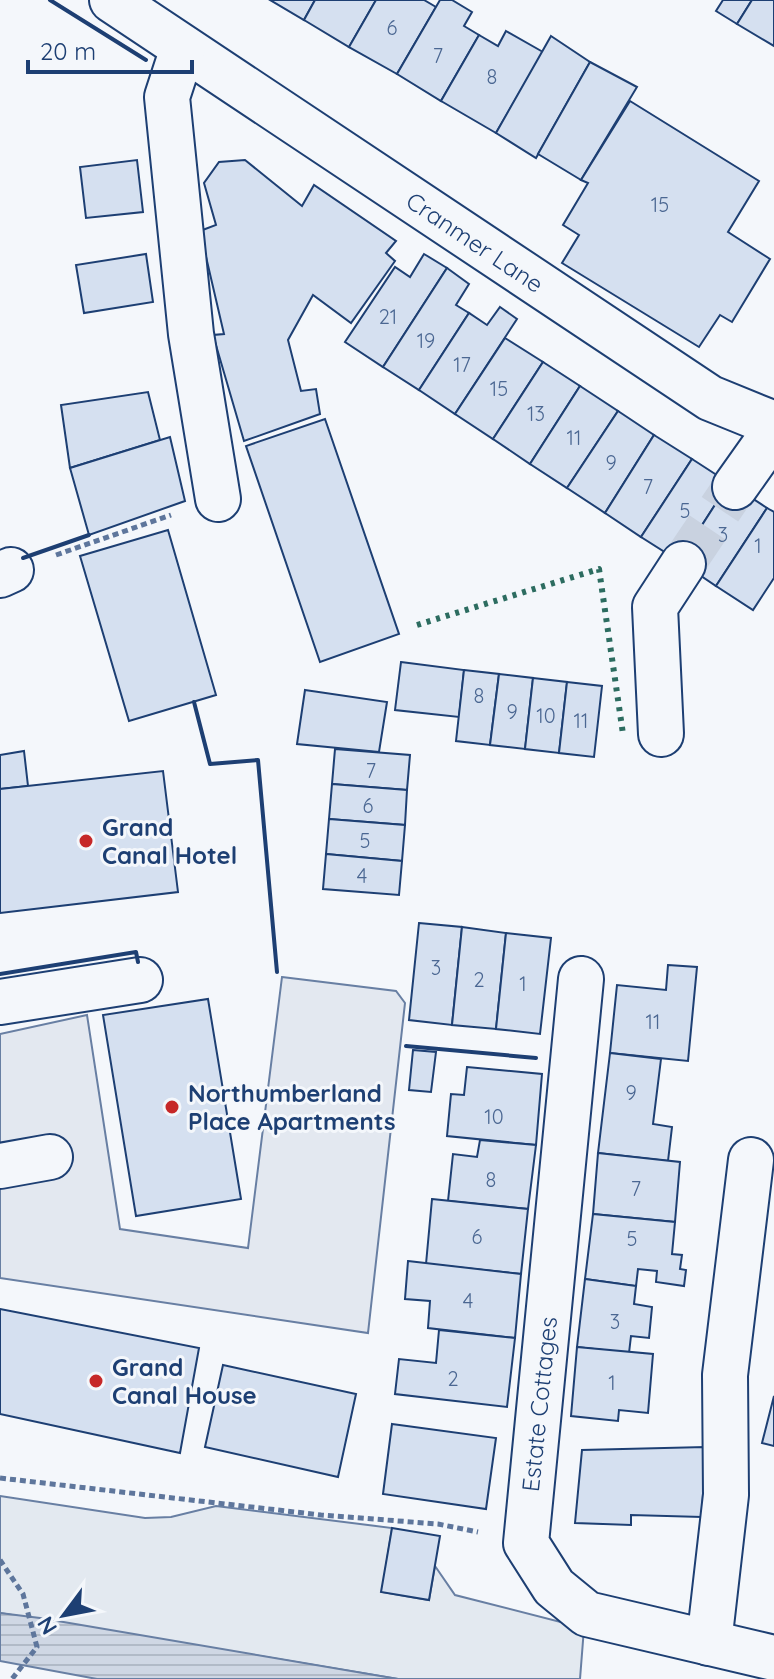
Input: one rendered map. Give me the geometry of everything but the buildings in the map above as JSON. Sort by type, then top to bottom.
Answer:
[{"type":"street","name":"Cranmer Lane","points":[[112,0],[710,398],[774,424]]},
{"type":"street","points":[[183,48],[167,97],[191,334],[218,499]]},
{"type":"street","points":[[740,479],[774,432]]},
{"type":"street","points":[[661,734],[655,607],[683,564]]},
{"type":"street","name":"Estate Cottages","points":[[526,1543],[581,979]]},
{"type":"street","points":[[0,1002],[140,980]]},
{"type":"street","points":[[0,1166],[50,1157]]},
{"type":"street","points":[[709,1643],[726,1495],[725,1375],[751,1160]]},
{"type":"street","points":[[526,1543],[554,1587],[587,1614],[774,1658]]},
{"type":"path","points":[[6,572],[218,499]]},
{"type":"path","points":[[0,1478],[321,1515],[438,1524],[526,1543]]},
{"type":"path","points":[[0,1560],[23,1594],[37,1647],[12,1679]]},
{"type":"shaded area","points":[[282,977],[396,991],[405,1003],[368,1333],[0,1278],[0,1034],[87,1015],[120,1229],[248,1248]]},
{"type":"shaded area","points":[[0,1496],[145,1518],[171,1517],[216,1506],[392,1528],[382,1592],[429,1600],[435,1566],[455,1595],[584,1628],[580,1679],[398,1679],[0,1613]]},
{"type":"shaded area","points":[[0,1613],[398,1679],[97,1679],[0,1661]]},
{"type":"tunnel","points":[[683,564],[735,487]]},
{"type":"hedge","points":[[417,625],[599,569],[623,734]]},
{"type":"wall","points":[[50,0],[146,60]]},
{"type":"wall","points":[[23,558],[89,535]]},
{"type":"wall","points":[[194,702],[210,764],[258,760],[277,972]]},
{"type":"wall","points":[[0,974],[136,952],[138,962]]},
{"type":"wall","points":[[406,1046],[536,1058]]},
{"type":"place","name":"Grand Canal Hotel","points":[[86,841]]},
{"type":"place","name":"Northumberland Place Apartments","points":[[172,1107]]},
{"type":"place","name":"Grand Canal House","points":[[96,1381]]}]
